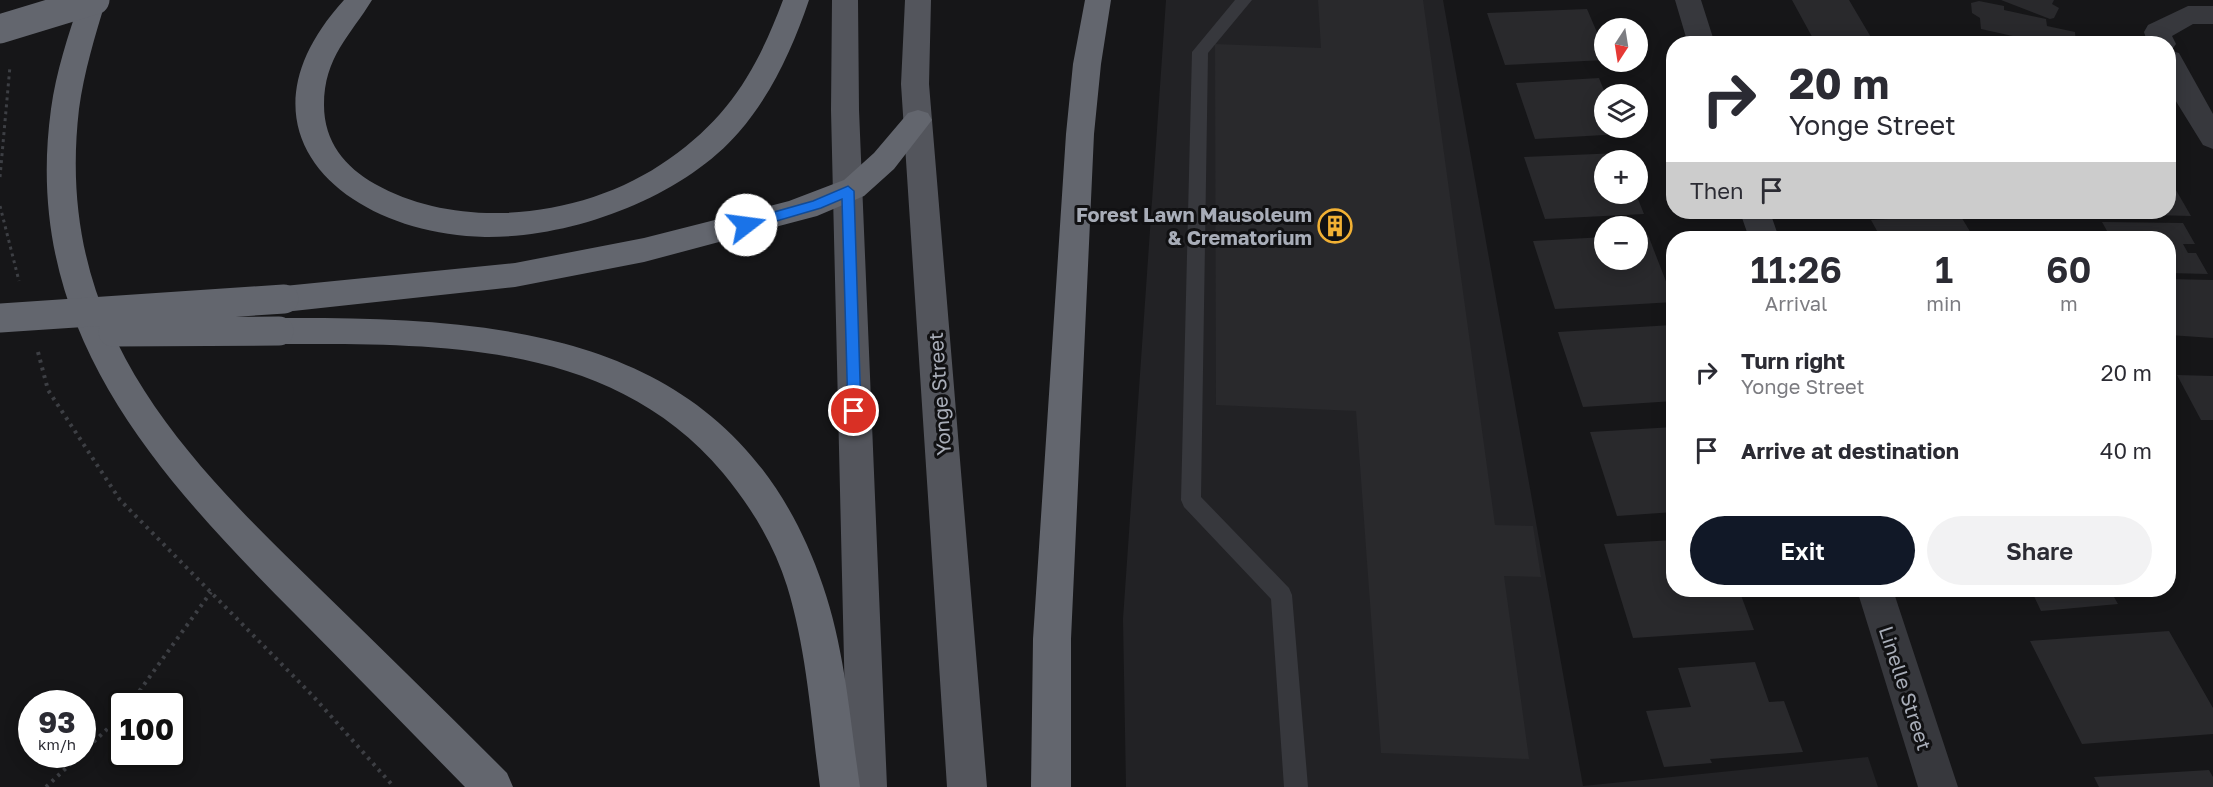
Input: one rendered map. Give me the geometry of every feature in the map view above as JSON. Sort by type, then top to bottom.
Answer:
[{"type":"highway","points":[[0,28],[94,0]]},
{"type":"highway","points":[[94,0],[78,37],[64,104],[60,173],[63,209],[76,279],[93,325],[123,388],[146,424],[210,503],[493,787]]},
{"type":"highway","points":[[359,0],[332,33],[315,76],[309,110],[319,147],[337,173],[376,201],[414,215],[441,221],[495,225],[545,219],[616,200],[644,188],[699,152],[728,125],[759,84],[781,41],[796,0]]},
{"type":"highway","points":[[1051,787],[1052,639],[1080,146],[1087,64],[1098,0]]},
{"type":"highway","points":[[0,328],[66,332],[282,315],[550,269],[741,226],[817,205],[848,191],[884,161],[918,120]]},
{"type":"highway","points":[[0,318],[282,315],[430,334],[464,336],[550,351],[591,363],[629,380],[697,424],[728,452],[755,484],[778,521],[796,562],[811,608],[840,787]]},
{"type":"main road","points":[[845,0],[848,191],[867,787]]},
{"type":"main road","name":"Yonge Street","points":[[918,0],[915,84],[967,787]]},
{"type":"street","points":[[1688,0],[1699,36]]},
{"type":"street","points":[[2159,36],[2157,32],[2188,15],[2213,15]]},
{"type":"street","points":[[2176,76],[2213,138]]},
{"type":"street","name":"Linelle Street","points":[[1877,597],[1938,787]]},
{"type":"lane","points":[[1244,0],[1200,51],[1191,500],[1281,595],[1296,787]]},
{"type":"path","points":[[0,177],[8,71],[12,61]]},
{"type":"path","points":[[0,206],[21,287]]},
{"type":"path","points":[[36,344],[48,390],[120,500],[313,696],[394,787]]},
{"type":"path","points":[[140,690],[211,592]]},
{"type":"path","points":[[96,740],[108,729]]},
{"type":"path","points":[[46,787],[67,768]]},
{"type":"shaded area","points":[[1166,0],[1443,0],[1583,786],[1868,757],[1878,787],[1126,787],[1123,619]]},
{"type":"building","name":"Forest Lawn Mausoleum & Crematorium","points":[[1318,0],[1423,0],[1495,525],[1533,526],[1541,577],[1504,576],[1529,759],[1381,753],[1356,411],[1216,405],[1215,44],[1321,48]]},
{"type":"building","points":[[1792,0],[1849,0],[1870,36],[1812,36]]},
{"type":"building","points":[[2001,0],[2054,0],[2052,4],[2059,8],[2054,18],[2050,19]]},
{"type":"building","points":[[1979,1],[2004,6],[2004,10],[2046,19],[2047,26],[2075,32],[2075,36],[2012,36],[1981,29],[1980,18],[1972,13],[1971,3]]},
{"type":"building","points":[[1587,9],[1594,25],[1594,61],[1505,65],[1487,13]]},
{"type":"building","points":[[1599,78],[1601,84],[1594,84],[1594,136],[1535,139],[1516,83]]},
{"type":"building","points":[[1594,154],[1594,204],[1640,204],[1644,214],[1545,219],[1524,157]]},
{"type":"building","points":[[2176,190],[2191,216],[2176,216]]},
{"type":"building","points":[[1962,219],[1970,231],[1877,231],[1871,220]]},
{"type":"building","points":[[2102,222],[2183,223],[2195,244],[2183,244],[2188,253],[2196,253],[2208,274],[2176,273],[2176,231],[2107,231]]},
{"type":"building","points":[[1648,235],[1666,281],[1666,302],[1555,309],[1533,241],[1594,238],[1594,270],[1648,270]]},
{"type":"building","points":[[2176,279],[2213,280],[2213,338],[2176,335]]},
{"type":"building","points":[[1666,325],[1666,402],[1583,407],[1558,332]]},
{"type":"building","points":[[2177,375],[2213,376],[2213,420],[2201,420]]},
{"type":"building","points":[[1666,427],[1666,513],[1617,516],[1590,432]]},
{"type":"building","points":[[1666,540],[1666,597],[1742,597],[1754,630],[1633,638],[1604,544]]},
{"type":"building","points":[[2034,597],[2114,597],[2118,604],[2041,611]]},
{"type":"building","points":[[2169,631],[2213,708],[2213,734],[2082,744],[2030,641]]},
{"type":"building","points":[[1755,662],[1769,702],[1784,701],[1803,752],[1710,759],[1712,763],[1664,767],[1646,711],[1691,707],[1678,668]]},
{"type":"building","points":[[2209,770],[2213,777],[2213,787],[2099,787],[2094,777]]},
{"type":"place","name":"Forest Lawn Mausoleum & Crematorium","points":[[1335,226]]},
{"type":"route","points":[[746,225],[817,205],[848,191],[854,411]]}]
